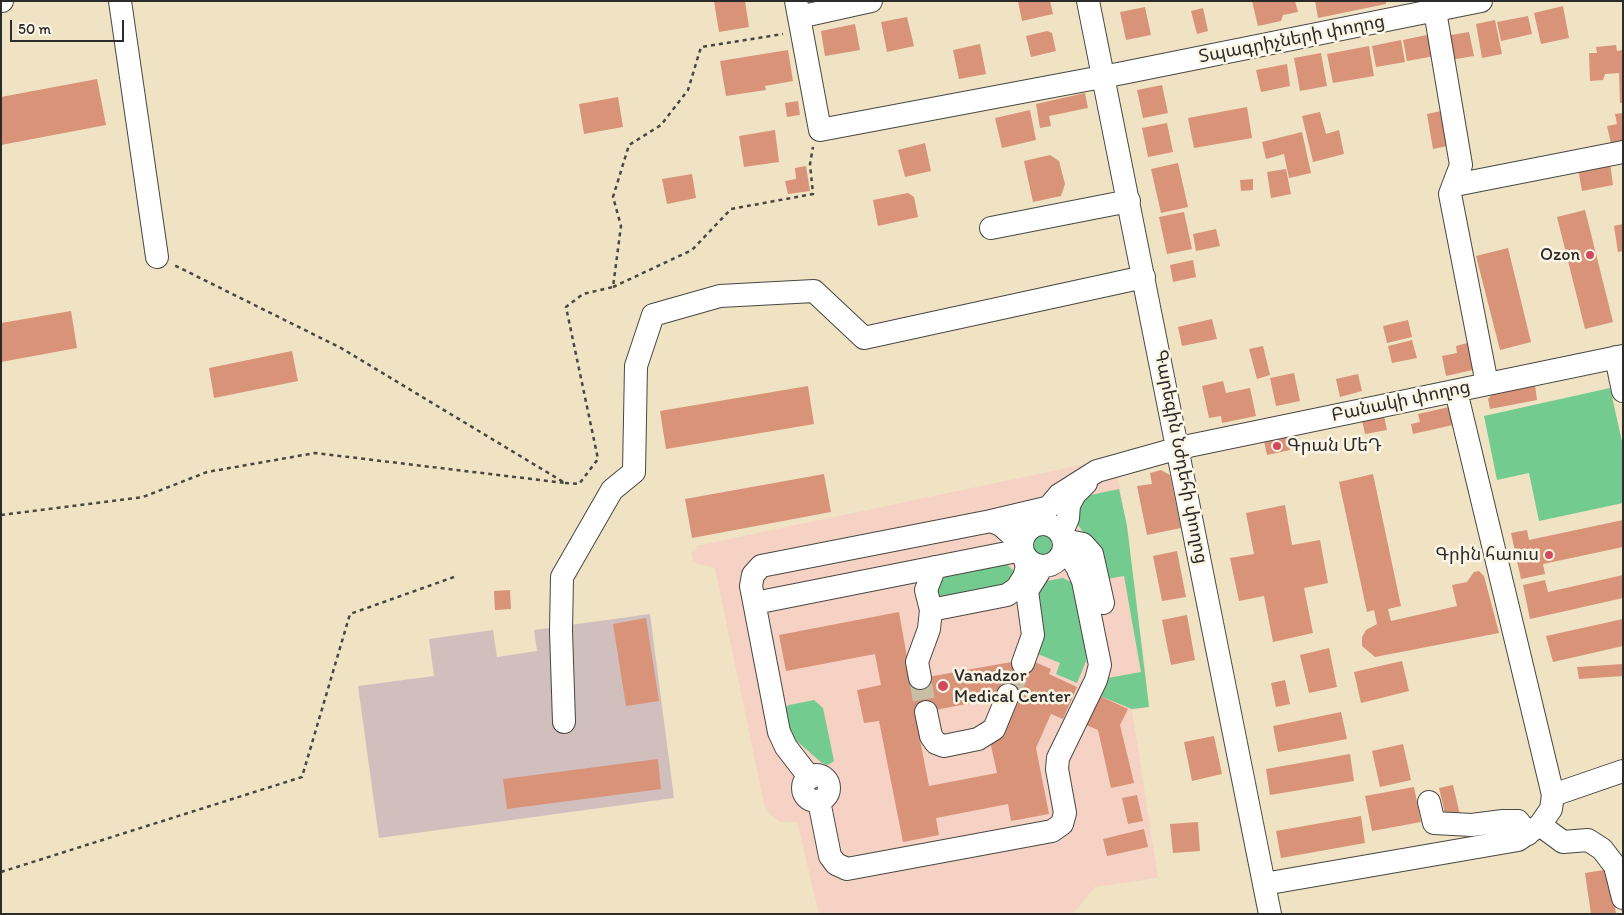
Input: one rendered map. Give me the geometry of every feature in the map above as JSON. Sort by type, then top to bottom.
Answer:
[{"type":"street","points":[[120,1],[157,257]]},
{"type":"street","points":[[824,130],[799,16],[871,1]]},
{"type":"street","name":"Գարեգին Նժդեհի փողոց","points":[[1088,1],[1179,448],[1270,914]]},
{"type":"street","name":"Տպագրիչների փողոց","points":[[824,130],[1104,77],[1448,6],[1481,1]]},
{"type":"street","points":[[1448,6],[1461,165],[1450,194],[1487,384]]},
{"type":"street","points":[[1455,185],[1623,152]]},
{"type":"street","points":[[991,228],[1129,201]]},
{"type":"street","points":[[564,722],[561,630],[562,577],[612,490],[634,472],[636,366],[653,316],[720,296],[814,291],[864,338],[1144,277]]},
{"type":"street","points":[[1619,356],[1623,391]]},
{"type":"street","name":"Բանակի փողոց","points":[[1046,508],[1076,482],[1097,471],[1179,448],[1619,356]]},
{"type":"street","points":[[1264,884],[1518,840],[1534,829],[1551,809],[1553,795],[1456,391]]},
{"type":"street","points":[[1022,662],[1033,635],[1027,591],[1038,573],[1059,559],[1070,505],[1075,494],[1097,471]]},
{"type":"street","points":[[755,603],[908,573],[1025,544],[1045,524],[1051,526],[1063,541],[1082,581],[1100,665],[1096,680],[1058,758],[1057,769],[1065,813],[1062,824],[1052,831],[847,869],[836,864],[830,856],[819,801],[809,799],[804,791],[806,781],[810,778],[786,747],[779,732],[751,586],[753,575],[761,566],[991,521],[1046,508]]},
{"type":"street","points":[[929,600],[1007,595],[1017,588],[1024,577],[1027,567],[1025,544],[1046,508]]},
{"type":"street","points":[[991,521],[1001,525],[1025,544],[1035,565],[1048,566]]},
{"type":"street","points":[[920,678],[917,662],[929,629],[929,600],[935,567]]},
{"type":"street","points":[[908,573],[918,579],[929,600]]},
{"type":"street","points":[[926,712],[931,736],[936,743],[944,746],[978,739],[994,729],[1008,696]]},
{"type":"street","points":[[1553,795],[1623,771]]},
{"type":"street","points":[[1429,802],[1434,823],[1472,825],[1503,820],[1518,821],[1562,842],[1588,840],[1602,849],[1615,866],[1623,898]]},
{"type":"path","points":[[613,287],[621,226],[613,197],[629,144],[661,125],[688,90],[702,47],[799,16]]},
{"type":"path","points":[[1,515],[143,497],[208,472],[315,453],[579,484],[598,459],[566,306],[583,294],[613,287],[692,250],[731,209],[813,194],[810,164],[815,138],[824,130]]},
{"type":"path","points":[[157,257],[341,348],[565,483]]},
{"type":"path","points":[[1,872],[302,777],[350,614],[454,577]]},
{"type":"shaded area","name":"Vanadzor Medical Center","points":[[1114,458],[1127,526],[1145,666],[1149,707],[1132,710],[1158,878],[1095,887],[1073,914],[819,914],[797,822],[781,822],[770,814],[764,804],[715,568],[694,563],[691,553],[697,550],[696,546]]},
{"type":"shaded area","points":[[650,614],[674,798],[379,838],[358,686],[434,676],[429,639],[493,630],[497,657],[537,651],[534,630]]},
{"type":"green space","points":[[1610,388],[1623,446],[1623,503],[1539,521],[1529,473],[1497,480],[1484,416]]},
{"type":"green space","points":[[1119,489],[1127,526],[1149,707],[1132,709],[1100,696],[1102,679],[1141,672],[1124,576],[1107,579],[1099,545],[1084,533],[1077,524],[1077,506],[1086,496]]},
{"type":"green space","points":[[1043,532],[1053,536],[1057,546],[1053,556],[1043,560],[1033,556],[1029,546],[1033,536]]},
{"type":"green space","points":[[1004,562],[1013,570],[1014,575],[1009,586],[946,600],[937,596],[936,577]]},
{"type":"green space","points":[[1063,578],[1075,584],[1089,654],[1077,683],[1056,674],[1060,663],[1033,652],[1034,589],[1041,582]]},
{"type":"green space","points":[[814,700],[823,708],[834,761],[828,765],[822,763],[791,736],[784,708],[789,705]]},
{"type":"building","points":[[714,1],[745,1],[749,27],[719,32]]},
{"type":"building","points":[[1018,1],[1050,1],[1053,14],[1022,21]]},
{"type":"building","points":[[1252,1],[1295,1],[1298,12],[1283,15],[1281,21],[1258,26]]},
{"type":"building","points":[[1315,1],[1386,1],[1386,4],[1318,18]]},
{"type":"building","points":[[1563,6],[1569,38],[1541,44],[1534,13]]},
{"type":"building","points":[[1145,7],[1151,35],[1126,40],[1120,12]]},
{"type":"building","points":[[1203,8],[1208,31],[1197,34],[1191,11]]},
{"type":"building","points":[[1528,16],[1532,34],[1501,41],[1497,22]]},
{"type":"building","points":[[907,17],[914,46],[887,52],[881,22]]},
{"type":"building","points":[[1495,20],[1502,54],[1482,58],[1476,24]]},
{"type":"building","points":[[855,24],[860,50],[825,56],[821,31]]},
{"type":"building","points":[[1047,31],[1052,33],[1056,51],[1031,57],[1026,36]]},
{"type":"building","points":[[1469,32],[1474,56],[1450,60],[1445,36]]},
{"type":"building","points":[[1431,34],[1435,56],[1407,61],[1403,40]]},
{"type":"building","points":[[1401,40],[1405,62],[1376,67],[1372,46]]},
{"type":"building","points":[[980,44],[986,74],[959,79],[953,50]]},
{"type":"building","points":[[1616,45],[1617,51],[1623,50],[1623,103],[1620,103],[1619,73],[1605,74],[1603,80],[1590,81],[1589,53],[1597,53],[1596,47]]},
{"type":"building","points":[[1369,46],[1374,76],[1333,83],[1327,54]]},
{"type":"building","points":[[788,50],[793,81],[765,86],[766,90],[726,96],[720,61]]},
{"type":"building","points":[[1321,53],[1327,86],[1300,91],[1294,58]]},
{"type":"building","points":[[1287,64],[1290,86],[1261,92],[1256,70]]},
{"type":"building","points":[[97,79],[106,125],[1,145],[1,97]]},
{"type":"building","points":[[1162,85],[1168,113],[1143,118],[1137,90]]},
{"type":"building","points":[[1085,93],[1088,108],[1049,116],[1051,126],[1040,128],[1036,104]]},
{"type":"building","points":[[618,97],[623,127],[584,134],[579,104]]},
{"type":"building","points":[[798,101],[800,115],[787,117],[785,103]]},
{"type":"building","points":[[1247,107],[1252,138],[1194,148],[1188,118]]},
{"type":"building","points":[[1030,110],[1036,140],[1002,148],[995,118]]},
{"type":"building","points":[[1446,110],[1452,145],[1433,149],[1427,114]]},
{"type":"building","points":[[1320,112],[1326,134],[1339,130],[1344,154],[1313,162],[1302,116]]},
{"type":"building","points":[[1623,113],[1623,146],[1612,148],[1607,126],[1617,124],[1615,114]]},
{"type":"building","points":[[1167,123],[1173,152],[1148,157],[1142,128]]},
{"type":"building","points":[[775,130],[779,162],[744,167],[739,136]]},
{"type":"building","points":[[1302,132],[1311,173],[1289,178],[1284,154],[1266,159],[1262,142]]},
{"type":"building","points":[[925,143],[931,171],[905,177],[898,150]]},
{"type":"building","points":[[1050,155],[1059,161],[1065,184],[1061,196],[1033,202],[1024,161]]},
{"type":"building","points":[[1178,163],[1188,207],[1161,213],[1151,169]]},
{"type":"building","points":[[1610,163],[1613,185],[1582,191],[1578,168]]},
{"type":"building","points":[[806,166],[810,191],[788,194],[785,181],[796,179],[795,168]]},
{"type":"building","points":[[1286,169],[1291,194],[1271,198],[1267,172]]},
{"type":"building","points":[[692,174],[696,198],[667,204],[662,179]]},
{"type":"building","points":[[1253,179],[1253,190],[1241,191],[1240,180]]},
{"type":"building","points":[[908,193],[914,197],[918,217],[878,226],[873,200]]},
{"type":"building","points":[[1585,210],[1613,322],[1585,329],[1557,217]]},
{"type":"building","points":[[1184,212],[1192,249],[1167,254],[1159,217]]},
{"type":"building","points":[[1623,224],[1623,251],[1618,252],[1614,226]]},
{"type":"building","points":[[1216,229],[1220,246],[1196,251],[1193,234]]},
{"type":"building","points":[[1508,248],[1531,342],[1500,350],[1476,256]]},
{"type":"building","points":[[1193,260],[1196,277],[1173,282],[1170,265]]},
{"type":"building","points":[[71,311],[77,348],[1,362],[1,323]]},
{"type":"building","points":[[1212,319],[1217,339],[1182,346],[1178,327]]},
{"type":"building","points":[[1408,320],[1412,337],[1387,343],[1383,326]]},
{"type":"building","points":[[1412,340],[1417,358],[1392,363],[1388,346]]},
{"type":"building","points":[[1471,342],[1477,369],[1446,376],[1442,356],[1457,353],[1456,346]]},
{"type":"building","points":[[1263,346],[1270,375],[1257,379],[1249,349]]},
{"type":"building","points":[[292,351],[298,381],[214,398],[209,368]]},
{"type":"building","points":[[1294,373],[1300,401],[1276,406],[1270,378]]},
{"type":"building","points":[[1358,374],[1362,391],[1340,397],[1336,379]]},
{"type":"building","points":[[1223,381],[1226,393],[1250,388],[1256,416],[1222,423],[1221,416],[1209,418],[1202,386]]},
{"type":"building","points":[[1535,385],[1537,400],[1490,409],[1488,399],[1493,393]]},
{"type":"building","points":[[808,386],[814,424],[666,449],[660,411]]},
{"type":"building","points":[[1449,407],[1453,425],[1413,434],[1411,424],[1420,422],[1418,414]]},
{"type":"building","points":[[1384,416],[1387,430],[1365,434],[1362,420]]},
{"type":"building","name":"Գրան ՄեԴ","points":[[1287,436],[1290,450],[1267,455],[1264,441]]},
{"type":"building","points":[[1161,470],[1170,475],[1181,528],[1147,535],[1137,486],[1152,484],[1150,473]]},
{"type":"building","points":[[824,474],[831,512],[692,538],[685,499]]},
{"type":"building","points":[[1373,474],[1401,606],[1388,609],[1391,621],[1457,606],[1452,585],[1467,582],[1474,572],[1479,571],[1484,576],[1499,633],[1375,657],[1362,646],[1362,637],[1366,630],[1377,624],[1374,610],[1367,612],[1339,482]]},
{"type":"building","points":[[1285,505],[1292,545],[1320,540],[1328,583],[1304,588],[1313,633],[1273,642],[1264,596],[1239,601],[1230,558],[1254,554],[1246,513]]},
{"type":"building","name":"Գրին հաուս","points":[[1623,520],[1623,547],[1543,564],[1545,574],[1521,579],[1511,533],[1527,530],[1529,540]]},
{"type":"building","points":[[1177,551],[1186,597],[1162,601],[1153,556]]},
{"type":"building","name":"Գրին հաուս","points":[[1623,575],[1623,598],[1530,619],[1523,585],[1545,580],[1548,592]]},
{"type":"building","points":[[510,590],[511,609],[495,610],[494,591]]},
{"type":"building","points":[[899,612],[911,680],[1028,659],[1051,669],[1049,674],[1077,687],[1063,719],[1051,714],[1036,748],[1049,814],[1011,821],[1008,804],[936,818],[939,835],[903,842],[879,721],[864,723],[857,690],[881,685],[875,654],[786,671],[779,635]],"holes":[[[1013,695],[991,746],[997,773],[929,786],[915,714]]]},
{"type":"building","points":[[1187,615],[1195,660],[1171,665],[1162,620]]},
{"type":"building","points":[[646,618],[659,701],[626,706],[613,624]]},
{"type":"building","points":[[1623,619],[1623,646],[1553,662],[1546,636]]},
{"type":"building","points":[[1329,648],[1337,687],[1309,693],[1300,655]]},
{"type":"building","points":[[1402,661],[1409,691],[1361,703],[1354,672]]},
{"type":"building","points":[[1623,664],[1623,676],[1579,679],[1577,667]]},
{"type":"building","points":[[1285,680],[1290,704],[1276,707],[1271,683]]},
{"type":"building","points":[[1100,696],[1128,709],[1120,725],[1134,783],[1111,788],[1098,730],[1086,725]]},
{"type":"building","points":[[1341,712],[1347,739],[1278,752],[1273,726]]},
{"type":"building","points":[[1214,736],[1222,774],[1192,781],[1184,742]]},
{"type":"building","points":[[1403,744],[1411,780],[1380,787],[1372,751]]},
{"type":"building","points":[[1350,754],[1354,781],[1270,795],[1266,769]]},
{"type":"building","points":[[658,759],[661,789],[507,809],[503,779]]},
{"type":"building","points":[[1453,785],[1460,815],[1446,818],[1439,788]]},
{"type":"building","points":[[1414,787],[1421,822],[1372,831],[1365,796]]},
{"type":"building","points":[[1137,795],[1143,821],[1128,824],[1122,798]]},
{"type":"building","points":[[1361,816],[1365,843],[1281,858],[1276,831]]},
{"type":"building","points":[[1198,822],[1200,851],[1173,853],[1170,824]]},
{"type":"building","points":[[1144,829],[1148,847],[1107,856],[1103,839]]},
{"type":"building","points":[[1610,869],[1616,914],[1591,914],[1585,873]]},
{"type":"tunnel","points":[[1008,695],[1023,663]]},
{"type":"tunnel","points":[[920,678],[926,712]]},
{"type":"place","name":"Ozon","points":[[1590,255]]},
{"type":"place","name":"Գրան ՄեԴ","points":[[1277,446]]},
{"type":"place","name":"Գրին հաուս","points":[[1549,555]]},
{"type":"place","name":"Vanadzor Medical Center","points":[[943,686]]}]
